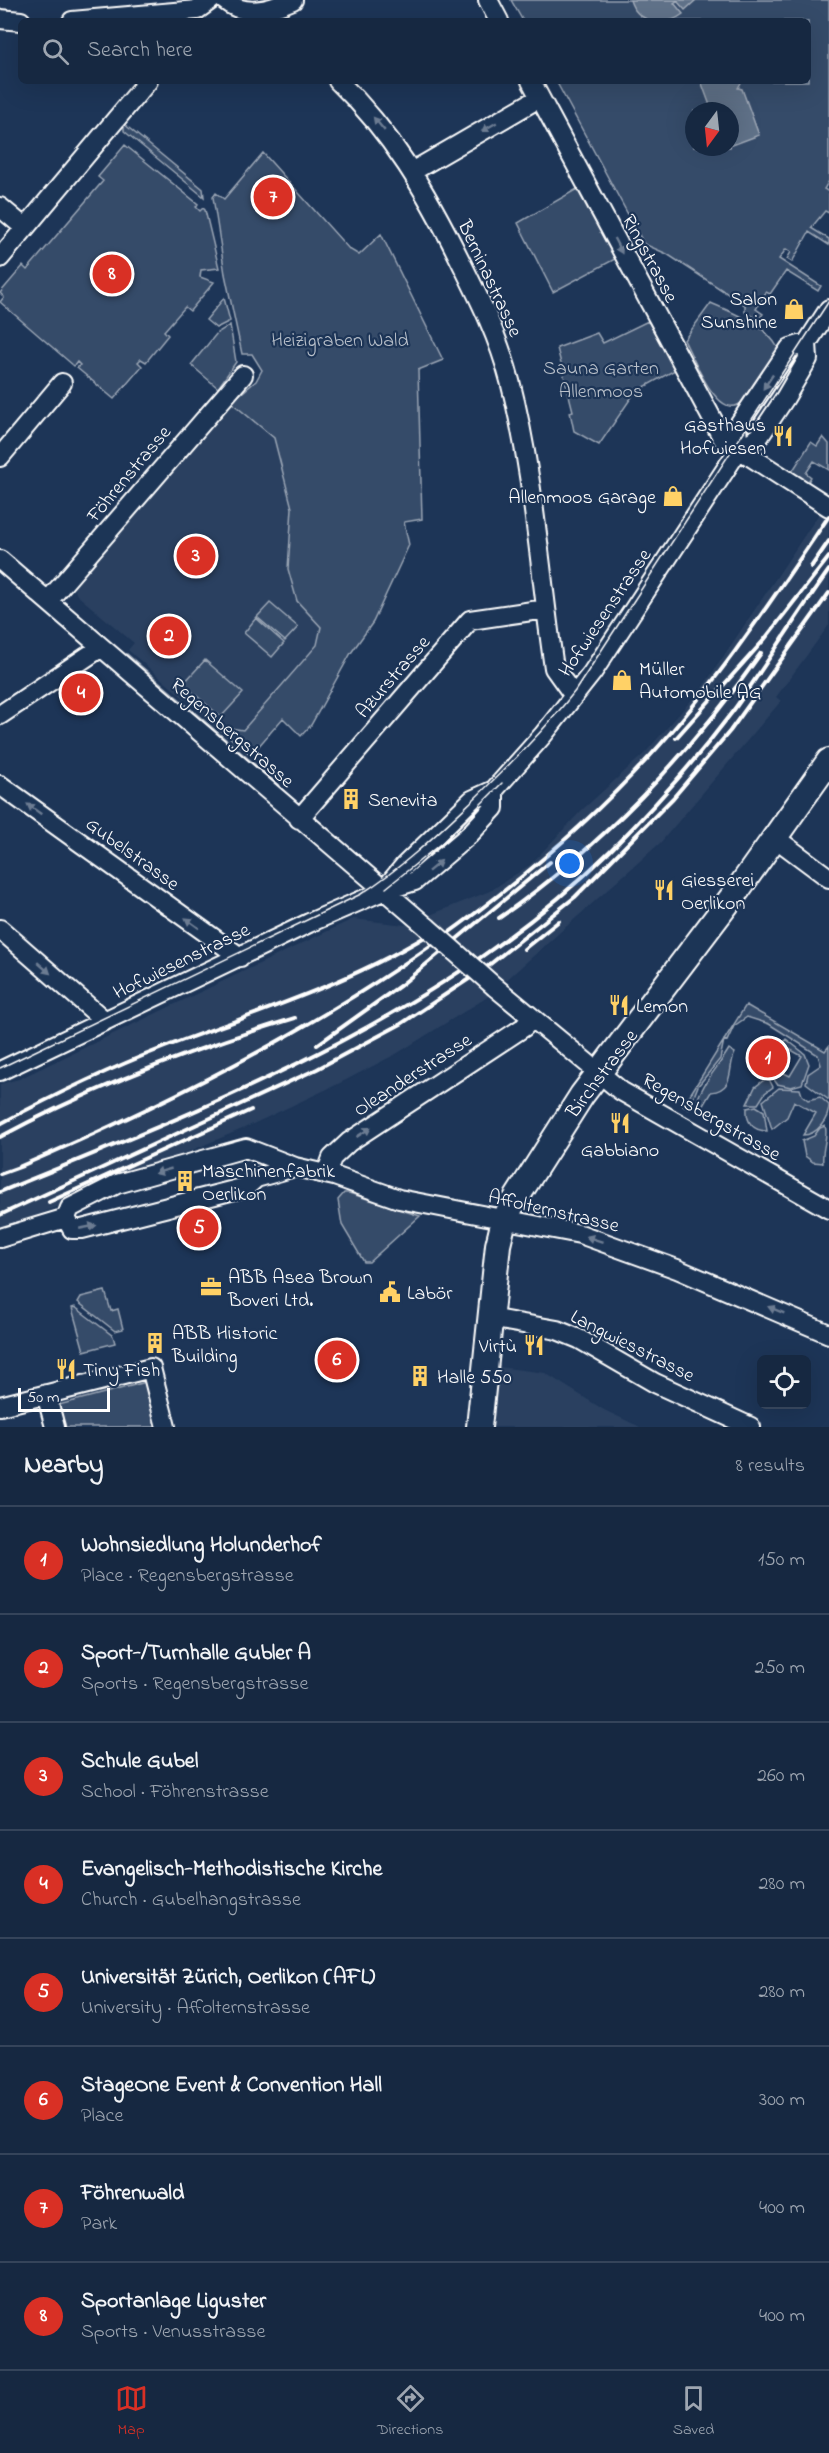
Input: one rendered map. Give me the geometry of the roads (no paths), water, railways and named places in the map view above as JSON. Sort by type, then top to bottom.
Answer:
[{"type":"main road","name":"Birchstrasse","points":[[479,1427],[498,1239],[504,1220],[576,1104],[829,761]]},
{"type":"street","points":[[165,18],[196,10],[211,0]]},
{"type":"street","points":[[224,0],[245,10],[271,15],[293,0]]},
{"type":"street","points":[[488,0],[497,18]]},
{"type":"street","points":[[0,19],[18,21]]},
{"type":"street","points":[[0,258],[145,84]]},
{"type":"street","name":"Berninastrasse","points":[[341,84],[384,131],[413,171],[482,303],[504,361],[526,470],[554,668],[574,696]]},
{"type":"street","name":"Ringstrasse","points":[[532,84],[723,439],[828,507]]},
{"type":"street","points":[[413,171],[539,98]]},
{"type":"street","points":[[0,207],[25,228]]},
{"type":"street","name":"Hofwiesenstrasse","points":[[0,1071],[383,891],[415,881],[447,856],[494,808],[494,790],[574,696],[739,449],[737,428],[790,348],[807,343],[829,309]]},
{"type":"street","name":"Föhrenstrasse","points":[[48,601],[243,375]]},
{"type":"street","points":[[0,457],[62,383]]},
{"type":"street","name":"Regensbergstrasse","points":[[0,560],[299,819],[599,1074],[621,1091],[829,1209]]},
{"type":"street","name":"Azurstrasse","points":[[299,819],[470,620],[546,609]]},
{"type":"street","points":[[0,715],[100,648]]},
{"type":"street","name":"Gubelstrasse","points":[[0,785],[240,957]]},
{"type":"street","points":[[774,837],[829,878]]},
{"type":"street","points":[[0,929],[105,1021]]},
{"type":"street","name":"Oleanderstrasse","points":[[326,1174],[332,1158],[349,1142],[514,1034],[532,1018]]},
{"type":"street","name":"Affolternstrasse","points":[[66,1218],[70,1208],[117,1184],[246,1148],[294,1167],[326,1174],[399,1199],[571,1232],[657,1261],[829,1334]]},
{"type":"street","name":"Affolternstrasse","points":[[66,1218],[72,1229],[82,1229],[246,1188],[256,1178],[294,1167]]},
{"type":"street","name":"Affolternstrasse","points":[[0,1238],[66,1218]]},
{"type":"street","name":"Langwiesstrasse","points":[[489,1318],[557,1330],[655,1383],[751,1427]]},
{"type":"street","points":[[0,1406],[151,1368],[166,1427]]},
{"type":"street","points":[[46,1394],[55,1427]]},
{"type":"tram line","points":[[0,1068],[361,894],[406,861],[447,824],[526,747],[575,691],[829,301]]},
{"type":"tram line","points":[[386,888],[444,841],[502,783]]},
{"type":"railway","points":[[14,1169],[101,1131],[272,1044],[354,996],[434,943],[510,886],[583,824],[675,728],[744,639],[829,516]]},
{"type":"railway","points":[[811,567],[829,541]]},
{"type":"railway","points":[[676,738],[764,640],[829,557]]},
{"type":"railway","points":[[0,1192],[162,1125],[323,1051],[400,1009],[474,962],[544,910],[610,851],[689,765],[733,711],[829,570]]},
{"type":"railway","points":[[0,1215],[317,1069],[401,1024],[484,969],[575,897],[673,798],[730,731],[829,593]]},
{"type":"railway","points":[[499,918],[573,861],[642,797],[704,727],[761,653]]},
{"type":"railway","points":[[317,1045],[401,985],[550,862]]},
{"type":"railway","points":[[524,949],[559,921]]},
{"type":"railway","points":[[0,1124],[123,1064],[341,980],[441,927]]},
{"type":"railway","points":[[0,1137],[72,1101],[144,1070],[219,1042],[295,1018]]},
{"type":"railway","points":[[49,1202],[251,1110]]},
{"type":"railway","points":[[0,1174],[22,1166]]},
{"type":"place","name":"Föhrenwald","points":[[273,197]]},
{"type":"place","name":"Sportanlage Liguster","points":[[112,274]]},
{"type":"place","name":"Salon Sunshine","points":[[794,309]]},
{"type":"place","name":"Gasthaus Hofwiesen","points":[[783,436]]},
{"type":"place","name":"Allenmoos Garage","points":[[673,496]]},
{"type":"place","name":"Schule Gubel","points":[[196,556]]},
{"type":"place","name":"Sport-/Turnhalle Gubler A","points":[[169,636]]},
{"type":"place","name":"Müller Automobile AG","points":[[622,680]]},
{"type":"place","name":"Evangelisch-Methodistische Kirche","points":[[81,693]]},
{"type":"place","name":"Senevita","points":[[351,799]]},
{"type":"place","name":"Giesserei Oerlikon","points":[[664,890]]},
{"type":"place","name":"Lemon","points":[[619,1005]]},
{"type":"place","name":"Wohnsiedlung Holunderhof","points":[[768,1058]]},
{"type":"place","name":"Gabbiano","points":[[620,1123]]},
{"type":"place","name":"Maschinenfabrik Oerlikon","points":[[185,1181]]},
{"type":"place","name":"Universität Zürich, Oerlikon (AFL)","points":[[199,1228]]},
{"type":"place","name":"ABB Asea Brown Boveri Ltd.","points":[[211,1287]]},
{"type":"place","name":"Labör","points":[[390,1292]]},
{"type":"place","name":"ABB Historic Building","points":[[155,1343]]},
{"type":"place","name":"Virtù","points":[[534,1345]]},
{"type":"place","name":"StageOne Event & Convention Hall","points":[[337,1360]]},
{"type":"place","name":"Tiny Fish","points":[[66,1369]]},
{"type":"place","name":"Halle 550","points":[[420,1376]]},
{"type":"park label","name":"Heizigraben Wald","points":[[340,339]]},
{"type":"park label","name":"Sauna Garten Allenmoos","points":[[601,378]]}]
